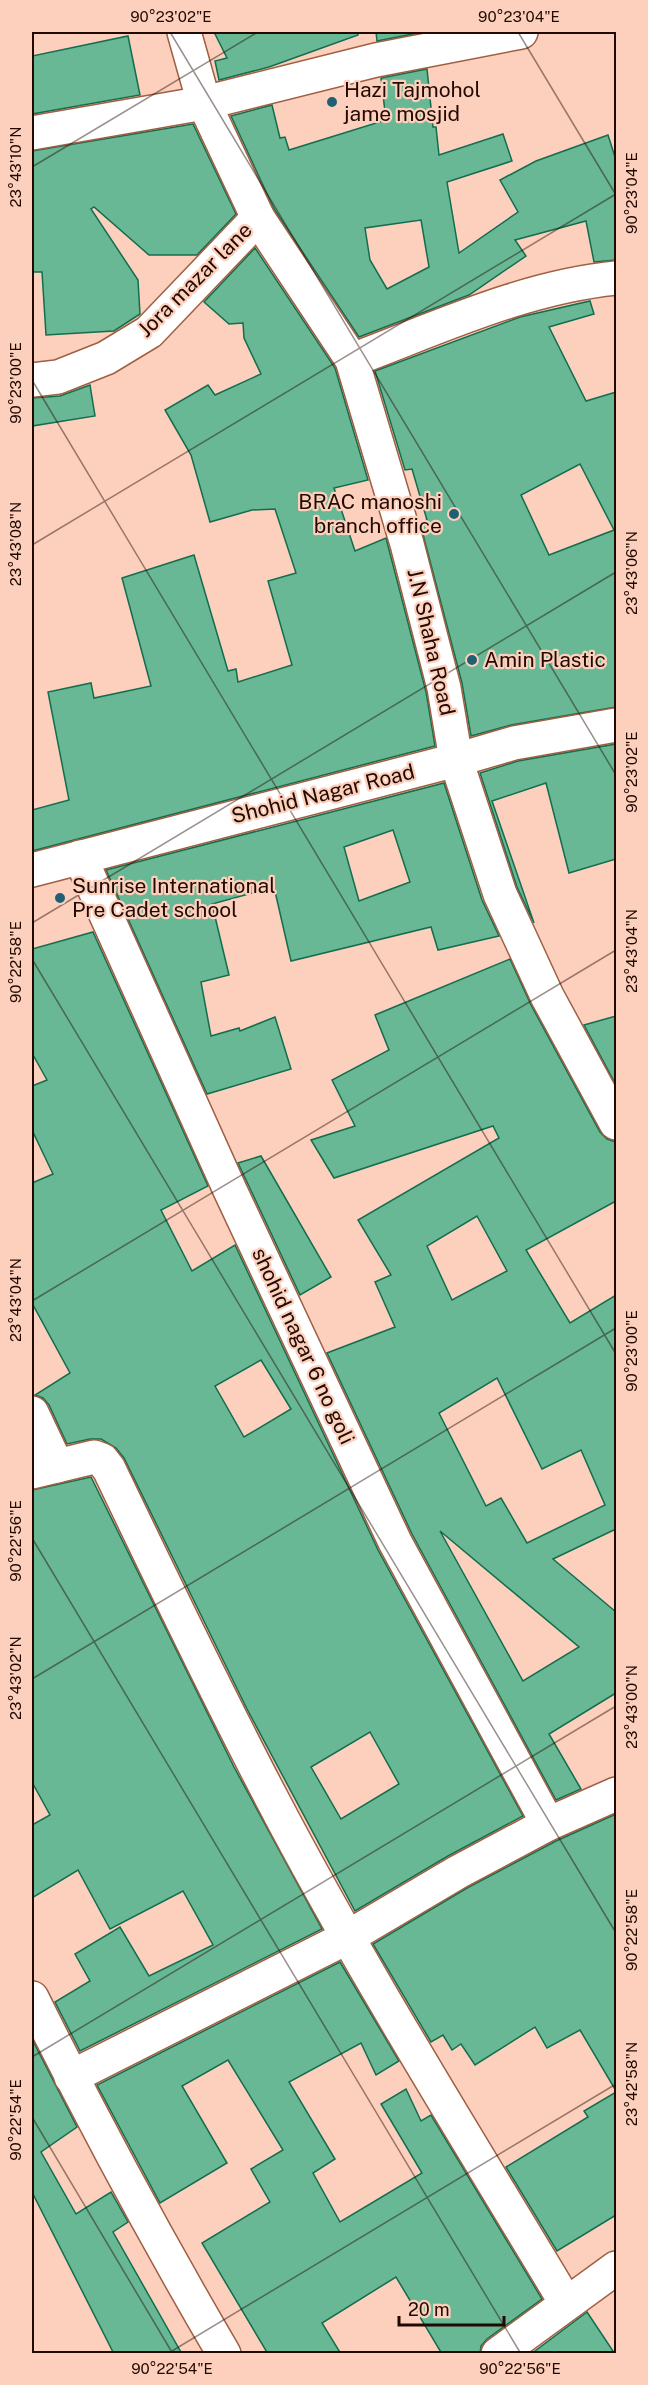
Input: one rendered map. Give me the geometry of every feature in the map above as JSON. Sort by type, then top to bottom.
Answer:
[{"type":"street","name":"J.N Shaha Road","points":[[184,32],[204,103],[258,218],[352,360],[416,577],[444,688],[456,760],[500,894],[547,996],[616,1123]]},
{"type":"street","points":[[32,133],[204,103],[376,60],[521,32]]},
{"type":"street","name":"Jora mazar lane","points":[[32,380],[58,377],[106,358],[149,332],[258,218]]},
{"type":"street","points":[[352,360],[499,304],[587,281],[616,278]]},
{"type":"street","name":"Shohid Nagar Road","points":[[32,870],[514,743],[616,725]]},
{"type":"street","name":"shohid nagar 6 no goli","points":[[80,857],[229,1188],[395,1542],[548,1824]]},
{"type":"street","points":[[32,1413],[44,1469],[94,1457],[102,1460],[109,1469],[174,1606],[272,1799],[348,1937],[566,2302]]},
{"type":"street","points":[[71,2077],[348,1937],[458,1872],[548,1824],[616,1794]]},
{"type":"street","points":[[32,1998],[71,2077],[186,2290],[225,2354]]},
{"type":"street","points":[[498,2354],[566,2302],[616,2268]]},
{"type":"building","points":[[214,32],[358,32],[358,35],[269,67],[219,80],[215,61],[227,58]]},
{"type":"building","points":[[376,32],[423,32],[377,41]]},
{"type":"building","points":[[128,36],[140,95],[32,114],[32,56]]},
{"type":"building","points":[[427,69],[433,127],[436,127],[439,155],[503,134],[512,161],[447,182],[459,253],[518,212],[500,180],[536,161],[608,135],[616,160],[616,260],[594,262],[586,221],[515,240],[526,256],[469,295],[359,337],[274,209],[231,116],[272,105],[280,138],[285,137],[289,150],[386,120],[381,78]],"holes":[[[421,220],[429,267],[387,289],[370,260],[365,228]]]},
{"type":"building","points":[[193,124],[236,214],[197,255],[149,255],[94,207],[91,209],[138,280],[140,314],[114,331],[46,335],[42,272],[33,272],[32,151]]},
{"type":"building","points":[[255,248],[335,368],[368,480],[334,488],[355,551],[386,538],[426,692],[435,746],[32,851],[32,810],[69,800],[48,692],[91,683],[94,698],[151,686],[122,578],[194,555],[228,671],[236,669],[238,682],[292,665],[268,581],[296,573],[275,509],[252,510],[210,522],[191,455],[165,410],[208,385],[215,395],[261,374],[244,338],[243,323],[229,324],[204,302]]},
{"type":"building","points":[[590,301],[594,314],[549,327],[586,401],[616,392],[616,707],[511,725],[471,736],[462,683],[420,523],[427,520],[412,469],[405,470],[375,371],[520,317]],"holes":[[[580,464],[614,530],[549,555],[521,495]]]},
{"type":"building","points":[[90,385],[95,416],[32,426],[32,398],[60,396]]},
{"type":"building","points":[[616,744],[616,859],[569,873],[546,783],[492,801],[534,923],[517,887],[480,773],[518,761]]},
{"type":"building","points":[[444,783],[482,900],[499,936],[438,950],[431,927],[291,961],[274,887],[212,904],[229,975],[201,982],[211,1036],[239,1028],[240,1031],[275,1017],[291,1069],[207,1094],[106,870]],"holes":[[[393,830],[410,882],[359,901],[344,847]]]},
{"type":"building","points":[[93,932],[208,1186],[161,1210],[192,1271],[235,1245],[378,1550],[523,1816],[448,1856],[355,1911],[247,1709],[124,1458],[116,1448],[101,1439],[67,1444],[49,1405],[43,1398],[35,1395],[70,1373],[32,1303],[32,1183],[53,1174],[32,1130],[32,1086],[47,1080],[32,1053],[32,949]],"holes":[[[261,1360],[291,1409],[244,1437],[215,1386]],[[370,1732],[399,1784],[341,1819],[311,1767]]]},
{"type":"building","points":[[510,959],[531,1005],[600,1132],[607,1139],[616,1142],[616,1201],[526,1250],[570,1323],[616,1295],[616,1529],[553,1559],[616,1612],[616,1693],[549,1734],[581,1789],[556,1800],[412,1534],[327,1353],[395,1327],[375,1282],[391,1275],[358,1220],[499,1138],[493,1126],[334,1178],[311,1140],[355,1126],[332,1080],[389,1050],[375,1015]],"holes":[[[477,1216],[507,1271],[452,1300],[427,1246]],[[497,1378],[542,1469],[581,1450],[605,1505],[527,1543],[501,1498],[486,1506],[439,1413]],[[440,1531],[579,1647],[523,1681]]]},
{"type":"building","points":[[616,1016],[616,1085],[584,1025]]},
{"type":"building","points":[[261,1156],[331,1277],[300,1295],[238,1163]]},
{"type":"building","points":[[91,1477],[234,1767],[322,1929],[80,2051],[55,2002],[90,1981],[75,1954],[120,1927],[149,1976],[213,1945],[183,1891],[110,1929],[78,1870],[32,1898],[32,1825],[50,1815],[32,1782],[32,1490]]},
{"type":"building","points":[[616,1814],[616,2091],[580,2030],[547,2048],[535,2027],[475,2065],[461,2044],[452,2050],[443,2035],[431,2042],[373,1944],[467,1888],[556,1841]]},
{"type":"building","points":[[340,1962],[399,2061],[376,2075],[361,2043],[289,2082],[335,2159],[313,2173],[340,2222],[422,2173],[381,2104],[406,2089],[421,2121],[431,2115],[542,2299],[487,2339],[481,2346],[480,2354],[442,2354],[396,2277],[322,2323],[341,2354],[268,2354],[202,2243],[270,2202],[251,2169],[283,2150],[228,2060],[182,2086],[227,2163],[160,2203],[97,2085]]},
{"type":"building","points":[[32,2039],[77,2127],[41,2152],[76,2214],[111,2192],[128,2222],[113,2232],[182,2354],[114,2354],[32,2192]]},
{"type":"building","points":[[616,2092],[616,2215],[557,2251],[506,2167],[588,2117],[584,2111]]},
{"type":"building","points":[[587,2312],[615,2354],[531,2354]]},
{"type":"place","name":"Hazi Tajmohol jame mosjid","points":[[332,102]]},
{"type":"place","name":"BRAC manoshi branch office","points":[[454,514]]},
{"type":"place","name":"Amin Plastic","points":[[472,660]]},
{"type":"place","name":"Sunrise International Pre Cadet school","points":[[60,898]]}]
